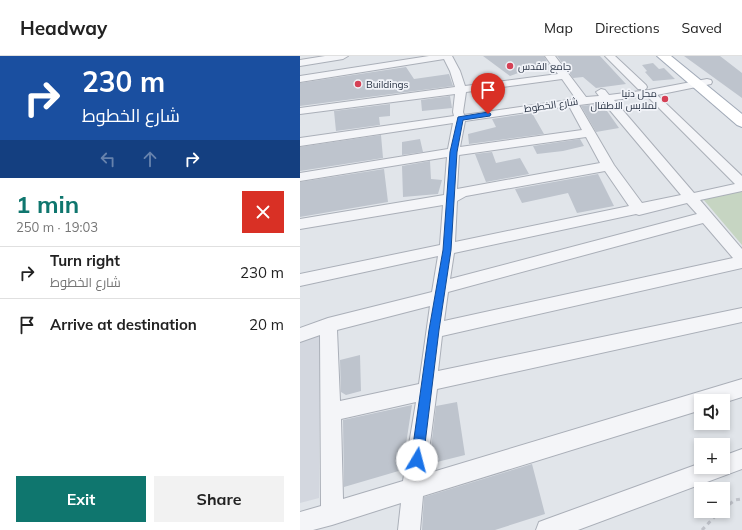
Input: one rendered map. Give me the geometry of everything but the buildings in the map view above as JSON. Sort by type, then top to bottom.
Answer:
[{"type":"main road","points":[[663,56],[742,111]]},
{"type":"main road","points":[[676,56],[742,122]]},
{"type":"street","points":[[300,63],[343,56]]},
{"type":"street","points":[[300,79],[447,56],[455,71],[460,90],[459,115],[453,152],[447,250],[434,330],[428,386],[413,488],[409,530]]},
{"type":"street","points":[[550,56],[565,76],[578,99],[588,133],[608,166],[639,210]]},
{"type":"street","points":[[610,56],[742,183]]},
{"type":"street","points":[[300,111],[565,76]]},
{"type":"street","name":"شارع الخطوط","points":[[300,134],[459,115],[701,81]]},
{"type":"street","points":[[434,330],[742,261],[690,197],[603,95]]},
{"type":"street","name":"شارع الخطوط","points":[[300,142],[459,115]]},
{"type":"street","points":[[300,177],[453,152],[588,133]]},
{"type":"street","points":[[300,224],[450,199],[462,192],[608,166]]},
{"type":"street","points":[[300,280],[639,210],[690,197],[742,187]]},
{"type":"street","points":[[300,334],[654,230],[706,217]]},
{"type":"street","points":[[331,412],[428,386],[742,315]]},
{"type":"street","points":[[328,326],[332,514]]},
{"type":"street","points":[[300,523],[742,388]]},
{"type":"street","points":[[730,464],[742,459]]},
{"type":"street","points":[[547,530],[703,474]]},
{"type":"path","points":[[730,504],[735,500],[742,499]]},
{"type":"path","points":[[702,530],[713,518]]},
{"type":"shaded area","points":[[319,329],[319,498],[300,503],[300,336]]},
{"type":"green space","points":[[742,191],[742,245],[703,199]]},
{"type":"place","name":"جامع القدس","points":[[510,66]]},
{"type":"place","name":"Buildings","points":[[358,84]]},
{"type":"place","name":"محل دنيا لملابس الاطفال","points":[[665,99]]},
{"type":"route","points":[[417,460],[434,330],[447,250],[453,152],[460,118],[488,114]]}]
